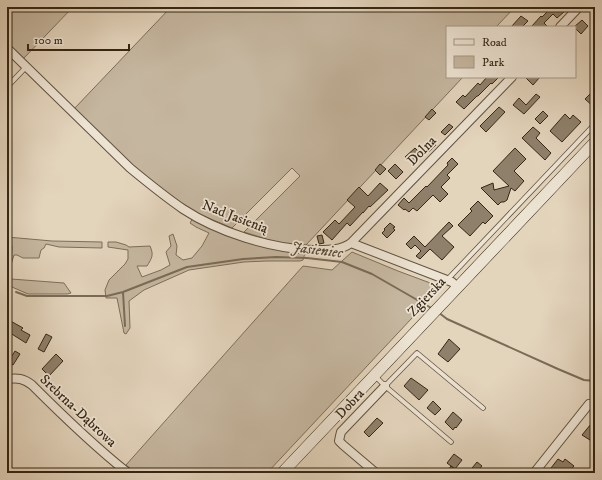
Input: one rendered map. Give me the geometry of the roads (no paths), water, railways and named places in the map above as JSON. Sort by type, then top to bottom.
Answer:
[{"type":"main road","name":"Zgierska","points":[[282,473],[595,142]]},
{"type":"street","points":[[561,26],[579,7]]},
{"type":"street","name":"Nad Jasienią","points":[[7,48],[130,168],[149,184],[192,214],[222,229],[287,248],[305,250],[337,250],[351,243]]},
{"type":"street","name":"Dolna","points":[[351,243],[511,78]]},
{"type":"street","points":[[351,243],[452,282],[457,287]]},
{"type":"street","name":"Srebrna-Dąbrowa","points":[[7,379],[17,378],[25,380],[32,385],[73,425],[128,473]]},
{"type":"street","name":"Dobra","points":[[376,473],[339,441],[341,432],[385,386]]},
{"type":"street","points":[[534,473],[589,404]]},
{"type":"lane","points":[[7,87],[26,67]]},
{"type":"lane","points":[[447,280],[595,124]]},
{"type":"lane","points":[[385,386],[418,353],[483,408]]},
{"type":"lane","points":[[374,375],[451,442]]},
{"type":"waterway","name":"Jasieniec","points":[[16,292],[27,296],[107,296],[123,292],[187,267],[243,259],[276,257],[307,258],[342,262],[372,274],[433,309]]},
{"type":"waterway","name":"Jasieniec","points":[[7,289],[11,290]]},
{"type":"waterway","points":[[123,292],[125,326]]},
{"type":"waterway","name":"Jasieniec","points":[[438,312],[447,319],[558,369],[584,380],[595,381]]}]
